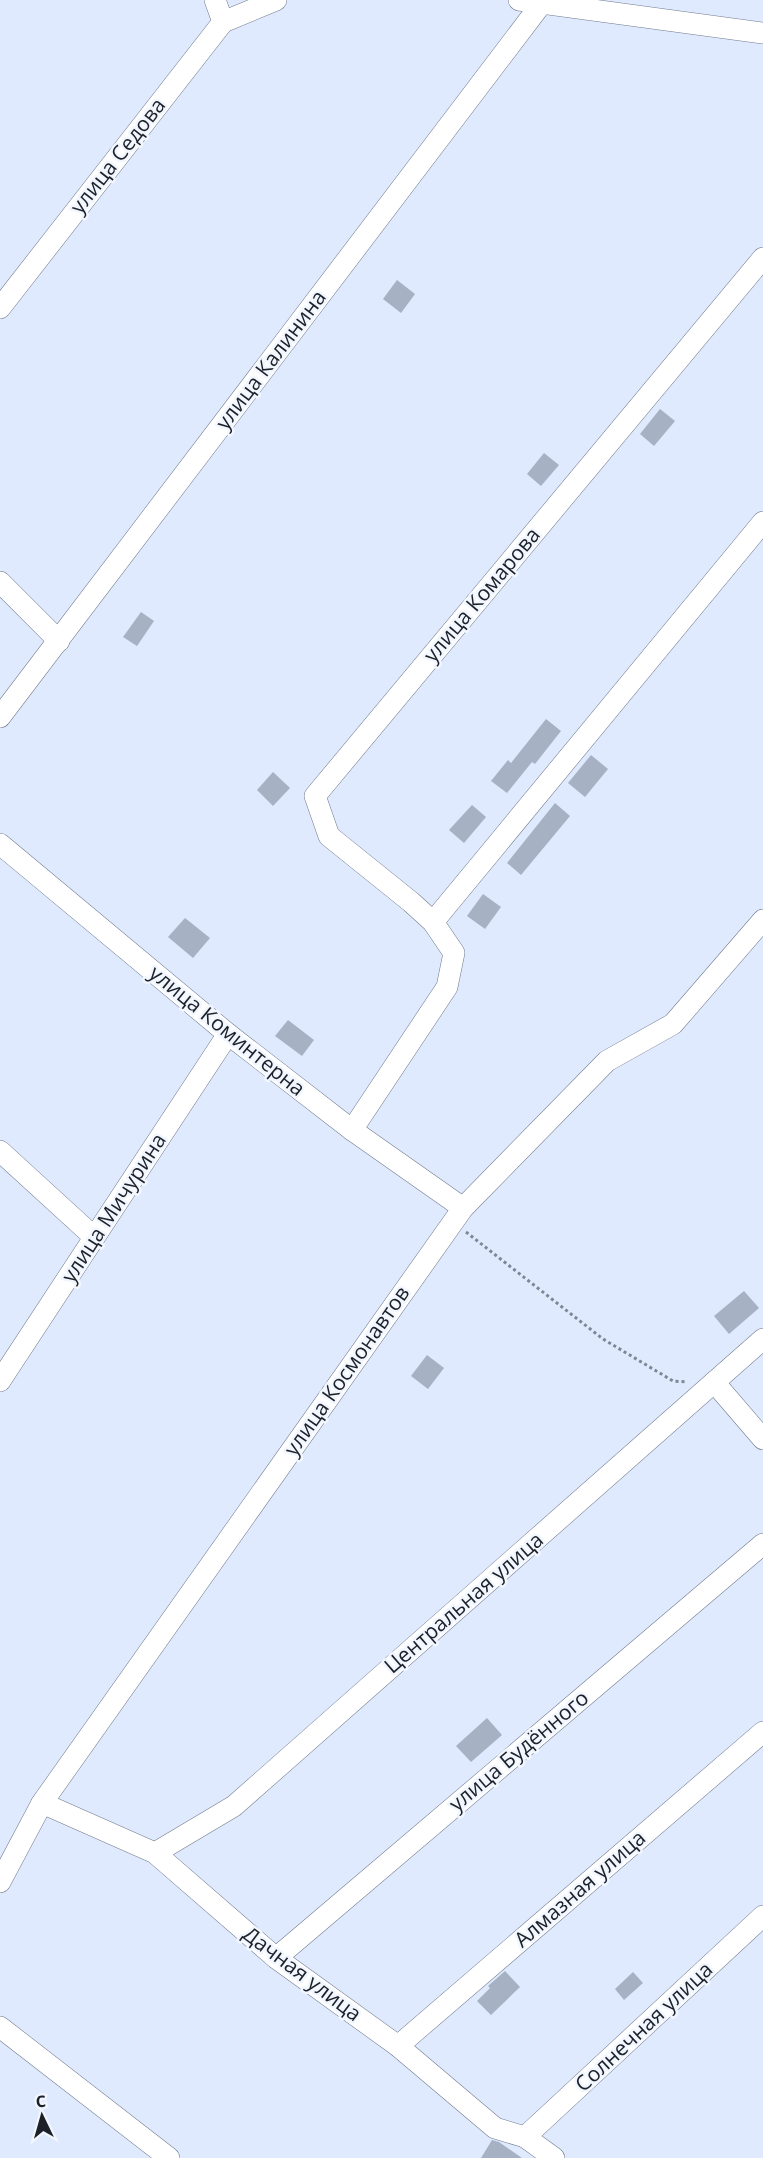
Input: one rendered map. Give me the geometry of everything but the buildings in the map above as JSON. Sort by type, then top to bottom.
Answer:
[{"type":"street","points":[[215,0],[223,22],[276,0]]},
{"type":"street","points":[[519,0],[763,33]]},
{"type":"street","name":"улица Калинина","points":[[0,717],[542,3]]},
{"type":"street","name":"улица Седова","points":[[0,308],[223,22]]},
{"type":"street","name":"улица Комарова","points":[[352,1130],[447,987],[454,953],[434,922],[329,836],[315,796],[763,258]]},
{"type":"street","points":[[434,922],[763,522]]},
{"type":"street","points":[[0,582],[58,641]]},
{"type":"street","name":"улица Коминтерна","points":[[0,844],[228,1034],[458,1215]]},
{"type":"street","name":"улица Космонавтов","points":[[0,1882],[42,1803],[458,1215],[607,1061],[673,1024],[763,920]]},
{"type":"street","name":"улица Мичурина","points":[[0,1381],[228,1034]]},
{"type":"street","points":[[0,1151],[94,1237]]},
{"type":"street","name":"Центральная улица","points":[[154,1853],[234,1806],[763,1339]]},
{"type":"street","points":[[714,1382],[763,1439]]},
{"type":"street","name":"улица Будённого","points":[[276,1958],[763,1544]]},
{"type":"street","name":"Алмазная улица","points":[[398,2046],[763,1732]]},
{"type":"street","name":"Дачная улица","points":[[42,1803],[154,1853],[276,1958],[398,2046],[495,2128],[525,2137],[554,2158]]},
{"type":"street","name":"Солнечная улица","points":[[525,2137],[763,1916]]},
{"type":"street","points":[[0,2027],[169,2158]]},
{"type":"path","points":[[458,1215],[603,1339],[673,1381],[714,1382]]}]
